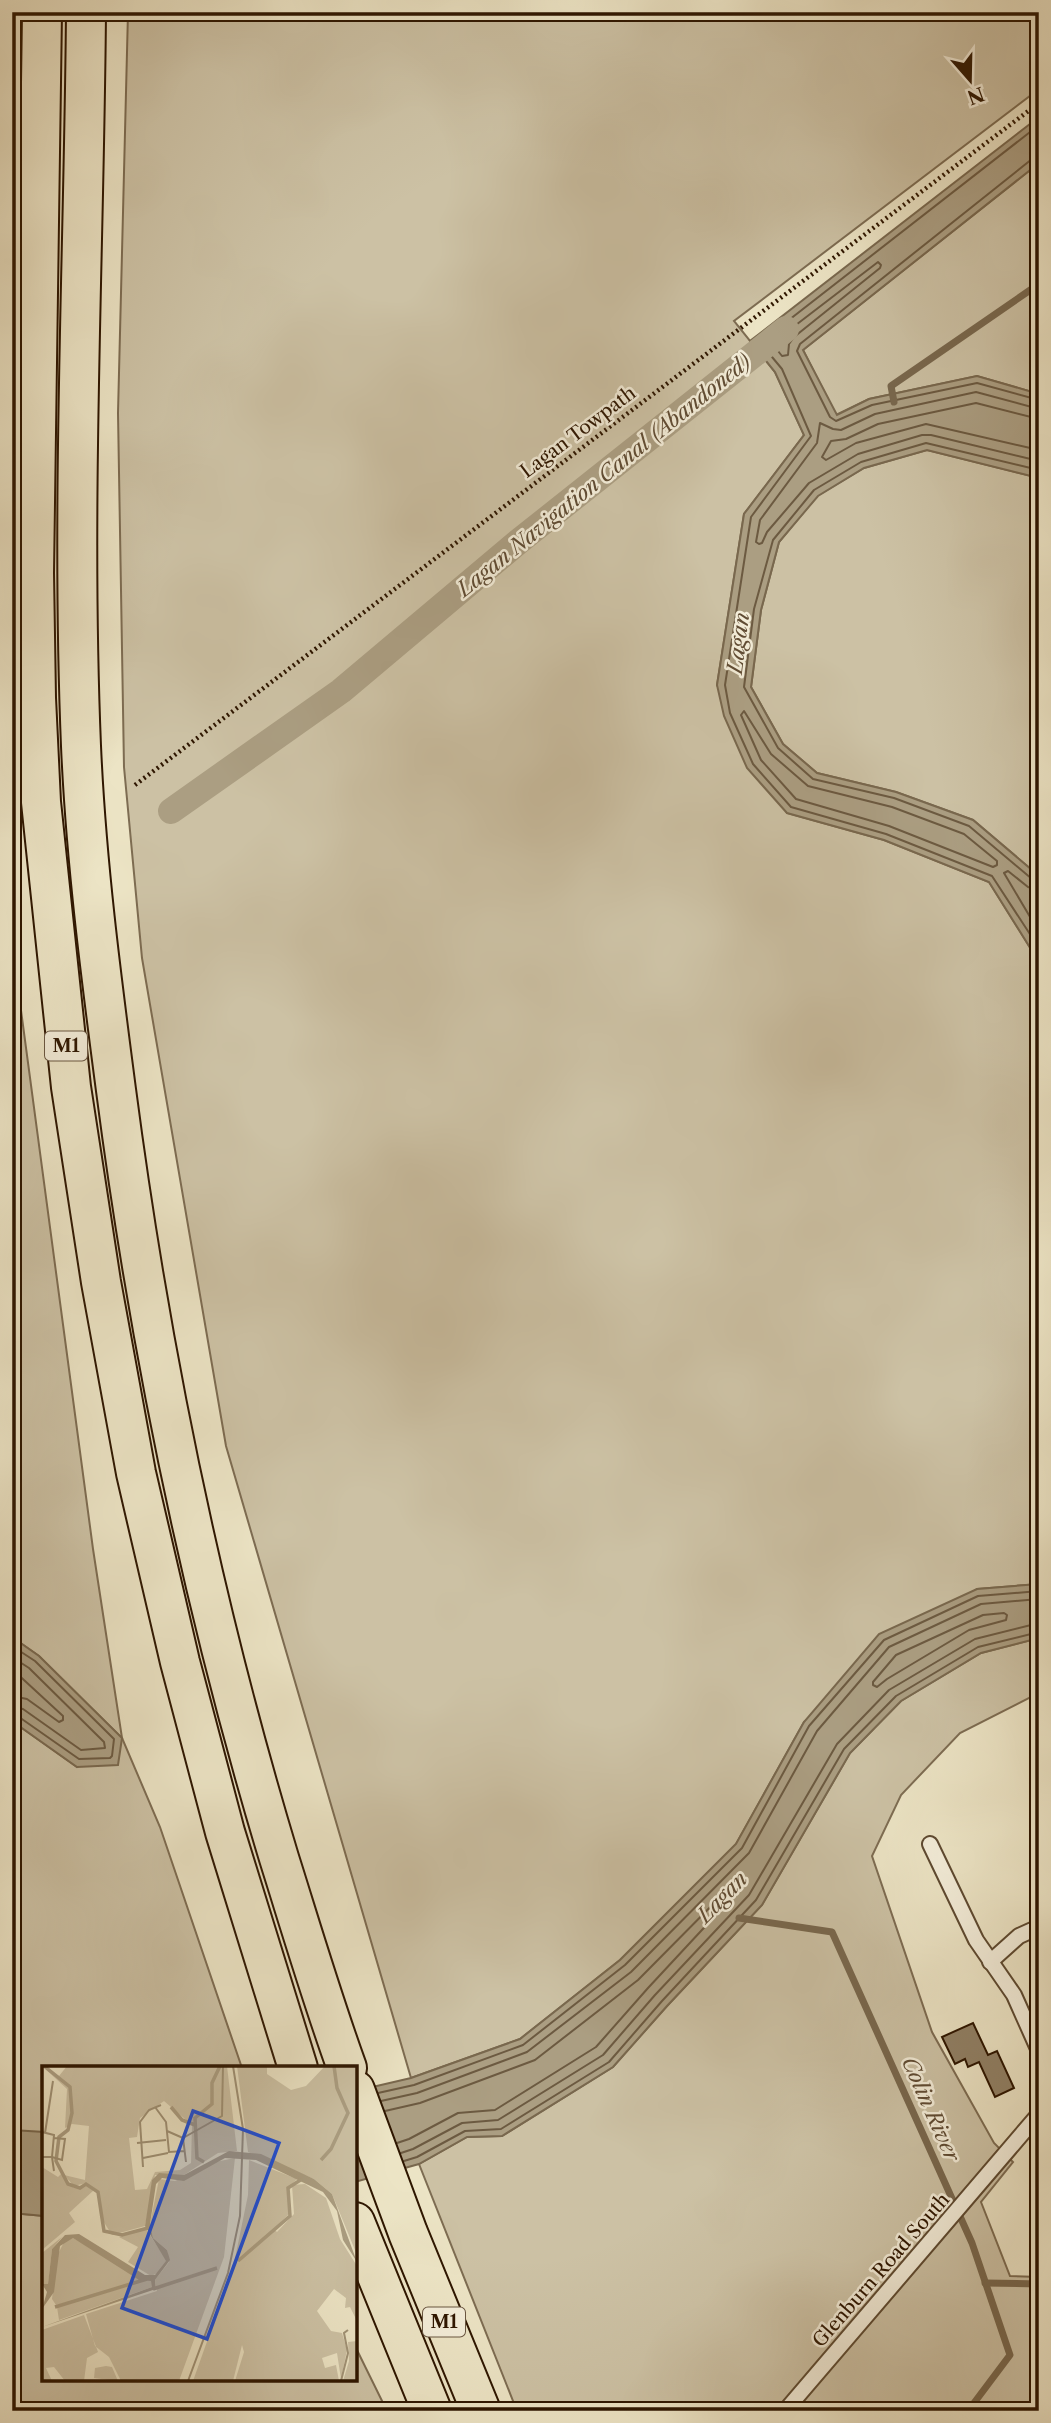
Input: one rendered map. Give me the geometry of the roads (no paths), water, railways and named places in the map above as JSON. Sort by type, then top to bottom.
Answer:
[{"type":"highway","name":"M1","points":[[42,12],[34,573],[36,698],[41,803],[71,1087],[101,1282],[136,1473],[180,1662],[222,1819],[295,2061]]},
{"type":"highway","name":"M1","points":[[86,12],[78,577],[81,736],[91,881],[110,1041],[128,1183],[180,1473],[220,1647],[254,1775],[342,2054]]},
{"type":"highway","name":"M1","points":[[357,2095],[408,2233],[481,2411]]},
{"type":"highway","name":"M1","points":[[360,2234],[432,2411]]},
{"type":"lane","points":[[930,1844],[976,1941],[1014,1995],[1039,2051]]},
{"type":"lane","points":[[990,1962],[1019,1936],[1039,1927]]},
{"type":"lane","name":"Glenburn Road South","points":[[785,2411],[1039,2113]]},
{"type":"water","name":"Lagan","points":[[1039,117],[1039,163],[803,350],[837,415],[869,399],[977,376],[1039,394],[1039,478],[927,450],[864,468],[818,496],[779,542],[761,610],[751,687],[783,744],[817,773],[896,792],[973,820],[1039,876],[1039,962],[989,882],[884,840],[787,813],[747,768],[724,716],[717,685],[744,514],[804,435],[775,372],[750,341]]},
{"type":"water","name":"Lagan","points":[[1039,1584],[1039,1638],[981,1653],[901,1701],[850,1753],[762,1905],[613,2067],[502,2136],[467,2137],[419,2164],[357,2181],[357,2091],[411,2078],[520,2039],[620,1960],[736,1844],[804,1722],[879,1634],[977,1589]]},
{"type":"water","points":[[12,1637],[39,1656],[122,1738],[118,1765],[77,1767],[12,1721]]},
{"type":"water","points":[[12,2130],[42,2132],[42,2216],[12,2213]]},
{"type":"waterway","points":[[894,402],[891,386],[1039,284]]},
{"type":"waterway","name":"Lagan Navigation Canal (Abandoned)","points":[[171,811],[341,691],[518,542],[786,329]]},
{"type":"waterway","name":"Colin River","points":[[739,1918],[832,1932],[972,2243],[1010,2355],[968,2411]]},
{"type":"waterway","points":[[985,2283],[1039,2284]]}]
